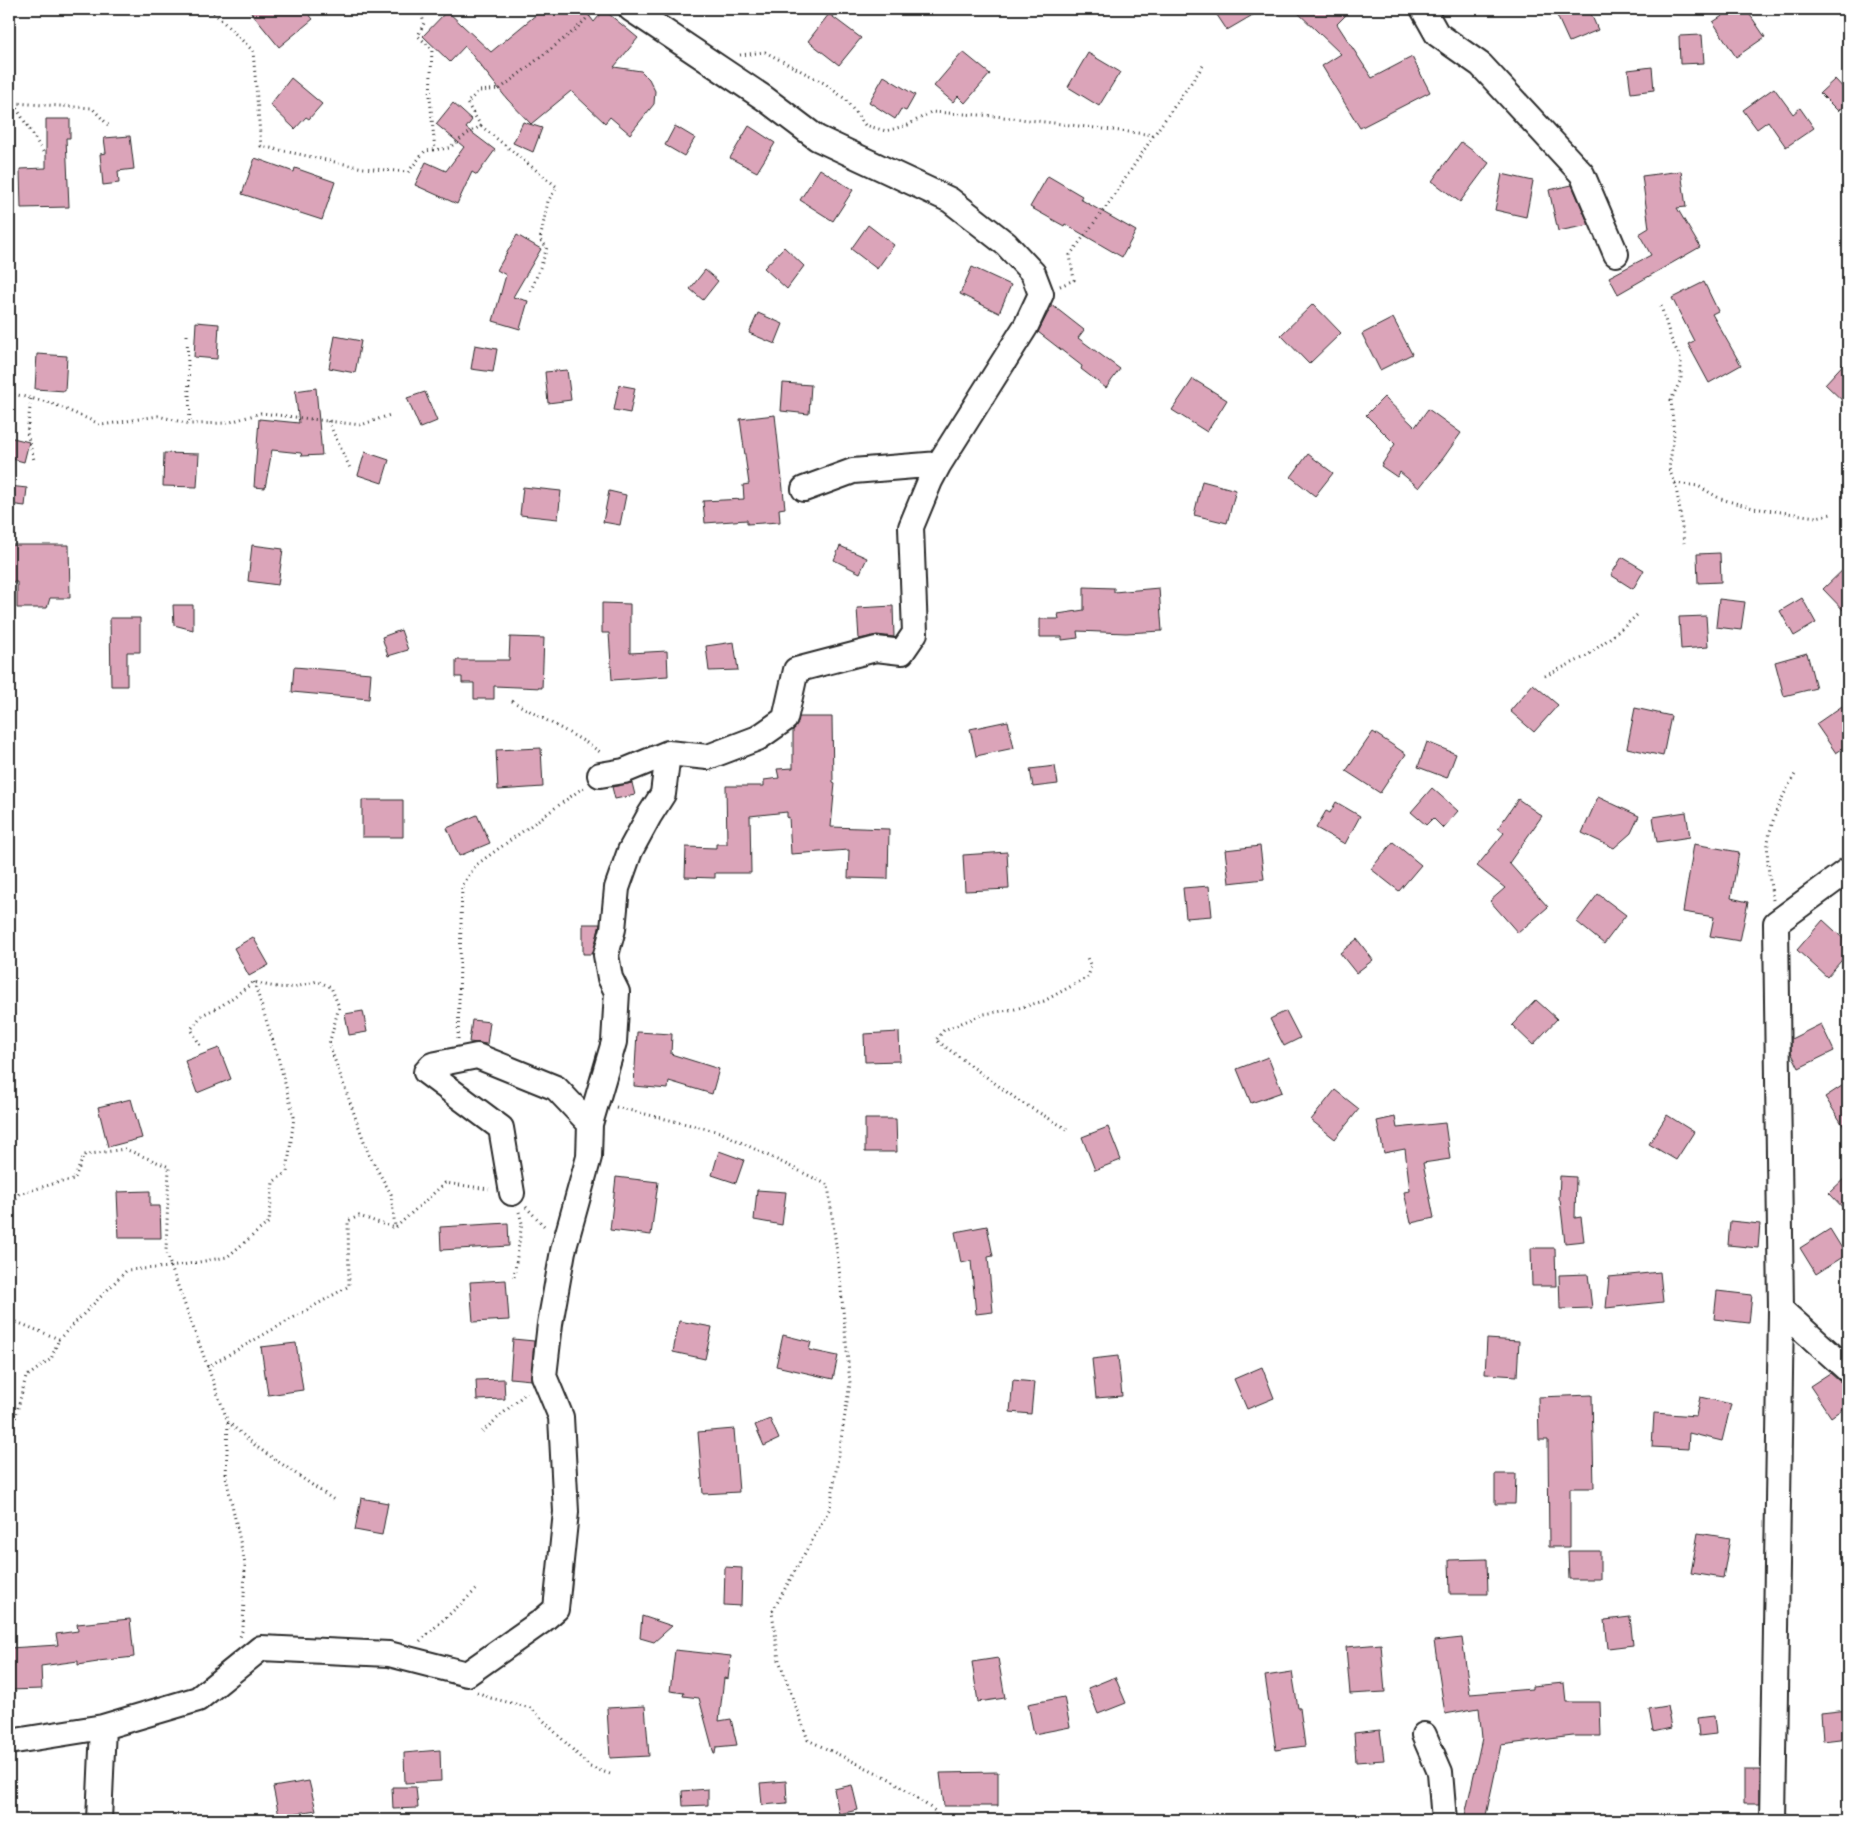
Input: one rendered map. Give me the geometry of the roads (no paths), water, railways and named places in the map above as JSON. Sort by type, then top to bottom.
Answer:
[{"type":"street","points":[[600,775],[624,771],[668,753],[708,757],[758,738],[785,719],[796,670],[876,649],[902,652],[915,633],[911,527],[939,464],[1026,326],[1042,294],[1033,273],[1006,244],[950,200],[817,138],[764,98],[631,9]]},
{"type":"street","points":[[1423,9],[1437,34],[1481,65],[1582,174],[1616,254]]},
{"type":"street","points":[[804,489],[853,471],[939,464]]},
{"type":"street","points":[[9,1742],[103,1728],[198,1699],[261,1648],[389,1654],[467,1674],[556,1609],[566,1512],[561,1417],[544,1376],[550,1324],[564,1247],[589,1158],[593,1113],[614,1042],[617,992],[610,978],[606,955],[613,929],[617,888],[630,851],[663,794],[668,753]]},
{"type":"street","points":[[1773,1820],[1781,1310],[1776,923],[1848,870]]},
{"type":"street","points":[[512,1193],[501,1128],[426,1072],[432,1065],[477,1056],[556,1088],[593,1113]]},
{"type":"street","points":[[1781,1310],[1848,1370]]},
{"type":"street","points":[[99,1820],[103,1728]]},
{"type":"street","points":[[1424,1735],[1440,1772],[1444,1820]]}]
